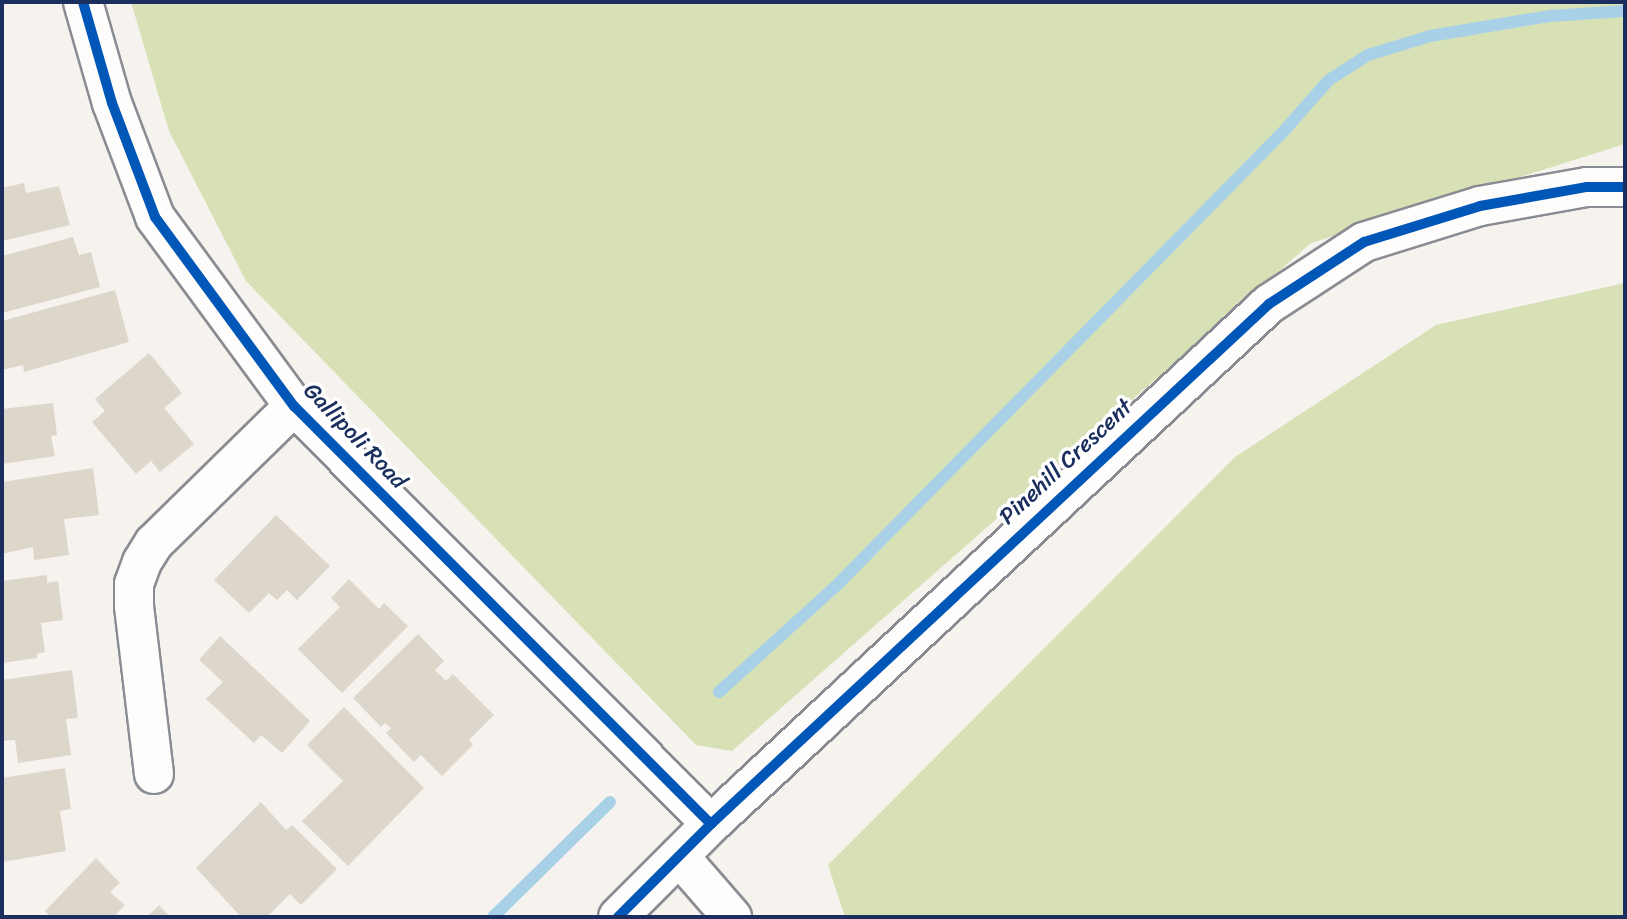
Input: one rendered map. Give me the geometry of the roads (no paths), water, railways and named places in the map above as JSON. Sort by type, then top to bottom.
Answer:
[{"type":"street","name":"Gallipoli Road","points":[[83,2],[112,103],[155,217],[294,406],[711,824]]},
{"type":"street","name":"Pinehill Crescent","points":[[618,917],[711,824],[1269,304],[1364,242],[1480,206],[1587,187],[1625,187]]},
{"type":"street","points":[[154,774],[134,606],[134,584],[142,562],[154,543],[294,406]]},
{"type":"street","points":[[679,856],[732,917]]},
{"type":"waterway","points":[[719,692],[838,584],[1283,132],[1329,80],[1368,55],[1430,36],[1550,16],[1625,11]]},
{"type":"waterway","points":[[493,917],[610,802]]}]
